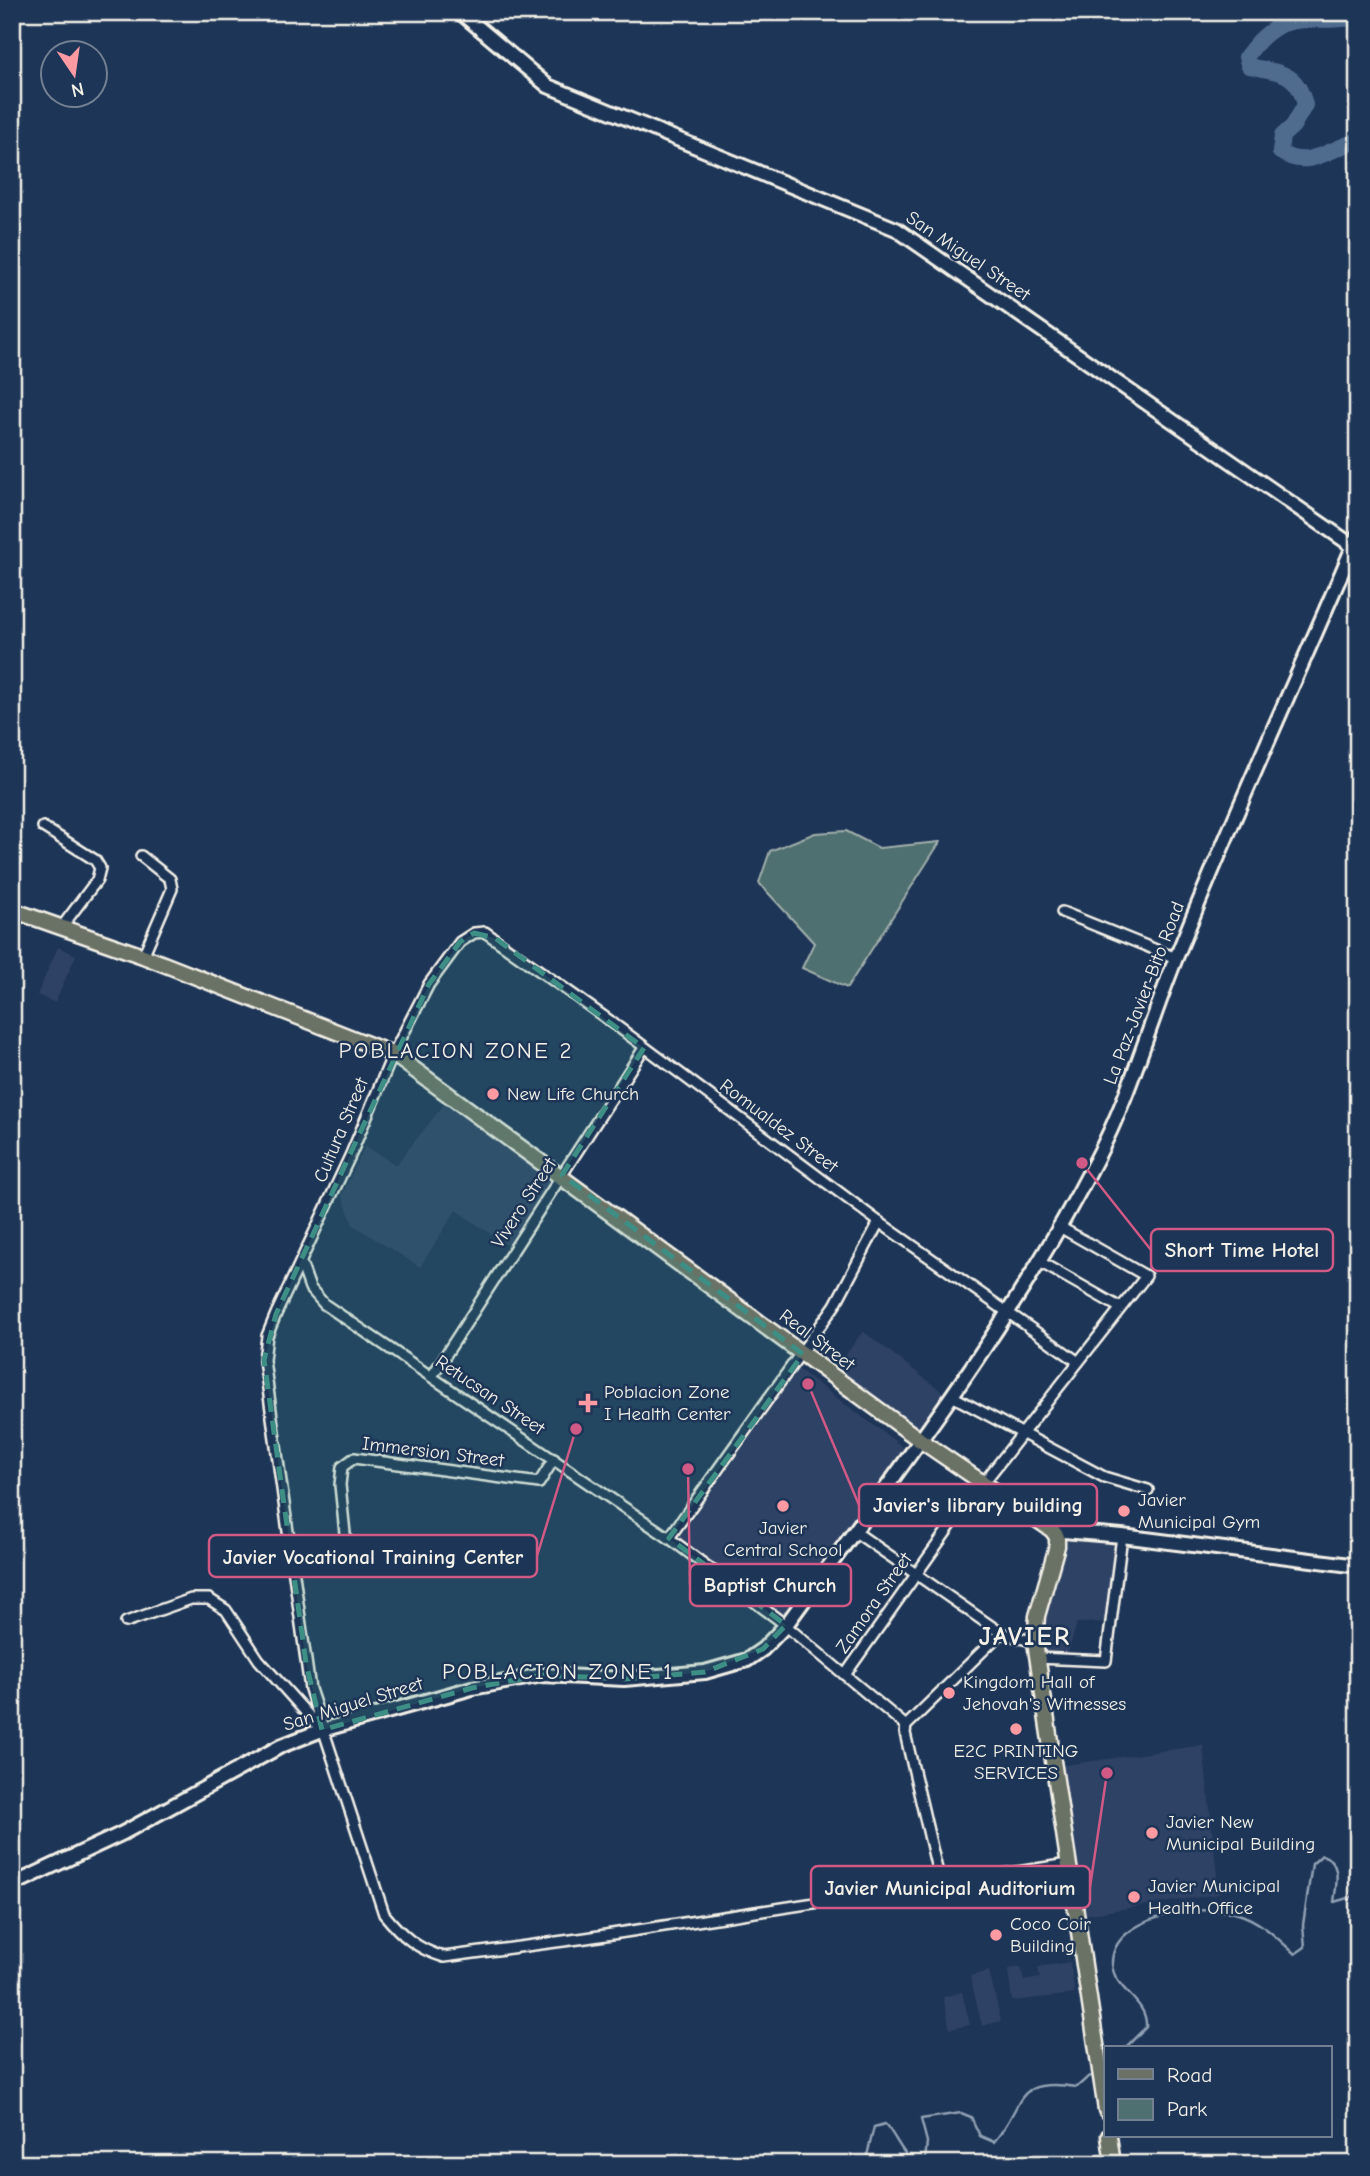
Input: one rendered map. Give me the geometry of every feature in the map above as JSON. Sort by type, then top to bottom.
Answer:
[{"type":"main road","name":"Real Street","points":[[12,910],[144,956],[361,1039],[393,1054],[562,1175],[920,1440],[1052,1530]]},
{"type":"main road","points":[[1052,1530],[1057,1537],[1057,1546],[1037,1616],[1035,1642],[1104,2097]]},
{"type":"main road","points":[[1109,2138],[1113,2164]]},
{"type":"street","name":"San Miguel Street","points":[[460,12],[548,86],[896,229],[1355,541]]},
{"type":"street","name":"La Paz-Javier-Bito Road","points":[[920,1440],[1007,1313],[1104,1144],[1176,958],[1355,541]]},
{"type":"street","points":[[43,827],[96,860],[100,868],[96,880],[61,928]]},
{"type":"street","points":[[141,856],[170,879],[172,889],[144,956]]},
{"type":"street","points":[[1062,912],[1176,958]]},
{"type":"street","name":"Romualdez Street","points":[[460,942],[474,933],[485,932],[495,938],[878,1222],[1077,1361]]},
{"type":"street","name":"Cultura Street","points":[[460,942],[429,984],[393,1054],[267,1336],[264,1360],[310,1689],[384,1914],[403,1937],[426,1951],[444,1957],[586,1938],[1068,1864]]},
{"type":"street","name":"Vivero Street","points":[[432,1376],[644,1048]]},
{"type":"street","points":[[669,1538],[803,1354],[835,1305],[878,1222]]},
{"type":"street","points":[[1022,1434],[1119,1307],[1146,1276],[1058,1226]]},
{"type":"street","points":[[1038,1261],[1119,1307]]},
{"type":"street","name":"Retucsan Street","points":[[301,1263],[310,1288],[324,1304],[669,1538],[786,1625],[906,1726]]},
{"type":"street","points":[[951,1396],[1104,1477],[1148,1490]]},
{"type":"street","name":"Zamora Street","points":[[845,1675],[916,1573],[1022,1434]]},
{"type":"street","name":"San Miguel Street","points":[[12,1885],[123,1833],[281,1746],[322,1730],[472,1688],[543,1675],[624,1679],[705,1672],[747,1660],[763,1649],[786,1625],[920,1440]]},
{"type":"street","name":"Immersion Street","points":[[347,1553],[340,1485],[342,1467],[354,1458],[539,1483],[554,1459]]},
{"type":"street","points":[[1052,1530],[1122,1536],[1358,1566]]},
{"type":"street","points":[[854,1531],[1001,1633],[1035,1642]]},
{"type":"street","points":[[1037,1658],[1106,1661],[1122,1536]]},
{"type":"street","points":[[126,1622],[191,1599],[209,1599],[226,1611],[260,1660],[322,1730]]},
{"type":"street","points":[[940,1882],[905,1733],[906,1726],[1001,1633]]},
{"type":"highlighted area","points":[[474,933],[495,938],[644,1048],[562,1175],[803,1354],[669,1538],[786,1625],[763,1649],[705,1672],[624,1679],[543,1675],[472,1688],[322,1730],[306,1663],[264,1360],[276,1314],[429,984],[460,942]]},
{"type":"shaded area","points":[[58,947],[76,955],[55,1003],[37,995]]},
{"type":"shaded area","points":[[446,1102],[557,1183],[511,1248],[456,1210],[420,1267],[353,1225],[342,1195],[365,1146],[396,1165]]},
{"type":"shaded area","points":[[863,1331],[949,1397],[919,1435],[834,1371]]},
{"type":"shaded area","name":"Javier Central School","points":[[798,1369],[907,1450],[785,1619],[678,1539]]},
{"type":"shaded area","points":[[1076,1535],[1120,1539],[1107,1622],[1077,1623],[1068,1653],[1042,1651],[1043,1604],[1063,1545]]},
{"type":"shaded area","points":[[1203,1745],[1219,1894],[1084,1915],[1059,1766]]},
{"type":"shaded area","points":[[1070,1962],[1075,1994],[1012,2001],[1008,1969],[1021,1967],[1024,1981],[1040,1978],[1038,1967]]},
{"type":"shaded area","points":[[989,1971],[1001,2021],[982,2026],[970,1976]]},
{"type":"shaded area","points":[[962,1992],[970,2025],[950,2029],[943,1997]]},
{"type":"green space","points":[[846,831],[879,848],[940,842],[847,988],[802,968],[814,943],[759,883],[770,851],[815,833]]},
{"type":"waterway","points":[[1358,17],[1284,24],[1259,41],[1246,57],[1249,66],[1278,72],[1292,79],[1302,94],[1305,105],[1293,126],[1282,136],[1280,152],[1290,157],[1309,159],[1358,141]]},
{"type":"waterway","points":[[1127,2046],[1146,2027],[1142,2009],[1114,1973],[1112,1963],[1116,1947],[1127,1934],[1162,1916],[1204,1910],[1223,1911],[1254,1921],[1295,1954],[1305,1947],[1303,1925],[1312,1864],[1322,1855],[1329,1858],[1336,1868],[1334,1902],[1358,1895]]},
{"type":"waterway","points":[[865,2164],[874,2127],[885,2124],[913,2162],[925,2161],[927,2142],[921,2119],[961,2113],[971,2117],[980,2136],[994,2142],[1023,2096],[1030,2090],[1056,2085],[1077,2087],[1088,2077],[1096,2075]]},
{"type":"place","name":"New Life Church","points":[[493,1094]]},
{"type":"place","name":"Short Time Hotel","points":[[1082,1163]]},
{"type":"place","name":"Javier's library building","points":[[808,1384]]},
{"type":"place","name":"Poblacion Zone I Health Center","points":[[588,1403]]},
{"type":"place","name":"Javier Vocational Training Center","points":[[576,1429]]},
{"type":"place","name":"Baptist Church","points":[[688,1469]]},
{"type":"place","name":"Javier Central School","points":[[783,1506]]},
{"type":"place","name":"Javier Municipal Gym","points":[[1124,1511]]},
{"type":"place","name":"Kingdom Hall of Jehovah's Witnesses","points":[[949,1693]]},
{"type":"place","name":"E2C PRINTING SERVICES","points":[[1016,1729]]},
{"type":"place","name":"Javier Municipal Auditorium","points":[[1107,1773]]},
{"type":"place","name":"Javier New Municipal Building","points":[[1152,1833]]},
{"type":"place","name":"Javier Municipal Health Office","points":[[1134,1897]]},
{"type":"place","name":"Coco Coir Building","points":[[996,1935]]},
{"type":"district","name":"POBLACION ZONE 2","points":[[456,1050]]},
{"type":"district","name":"JAVIER","points":[[1025,1637]]},
{"type":"district","name":"POBLACION ZONE 1","points":[[558,1671]]}]
